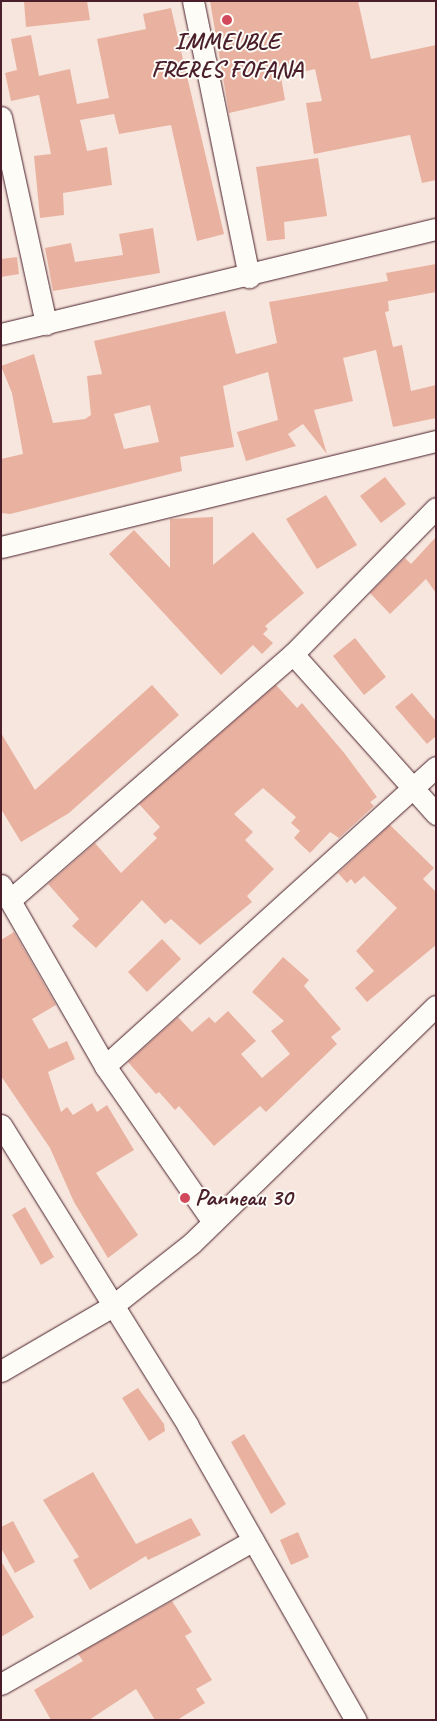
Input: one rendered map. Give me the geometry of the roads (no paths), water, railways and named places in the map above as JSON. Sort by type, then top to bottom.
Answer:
[{"type":"street","points":[[193,1],[249,277]]},
{"type":"street","points":[[1,117],[46,324]]},
{"type":"street","points":[[1,334],[249,277],[436,229]]},
{"type":"street","points":[[1,546],[436,441]]},
{"type":"street","points":[[213,1222],[106,1066],[6,893],[293,654],[436,508]]},
{"type":"street","points":[[293,654],[436,814]]},
{"type":"street","points":[[106,1066],[436,767]]},
{"type":"street","points":[[1,1371],[111,1306],[213,1222],[436,1006]]},
{"type":"street","points":[[1,1125],[111,1306],[188,1426],[356,1720]]},
{"type":"street","points":[[1,1684],[253,1540]]},
{"type":"place","name":"IMMEUBLE FRERES FOFANA","points":[[227,20]]},
{"type":"place","name":"Panneau 30","points":[[185,1198]]}]
